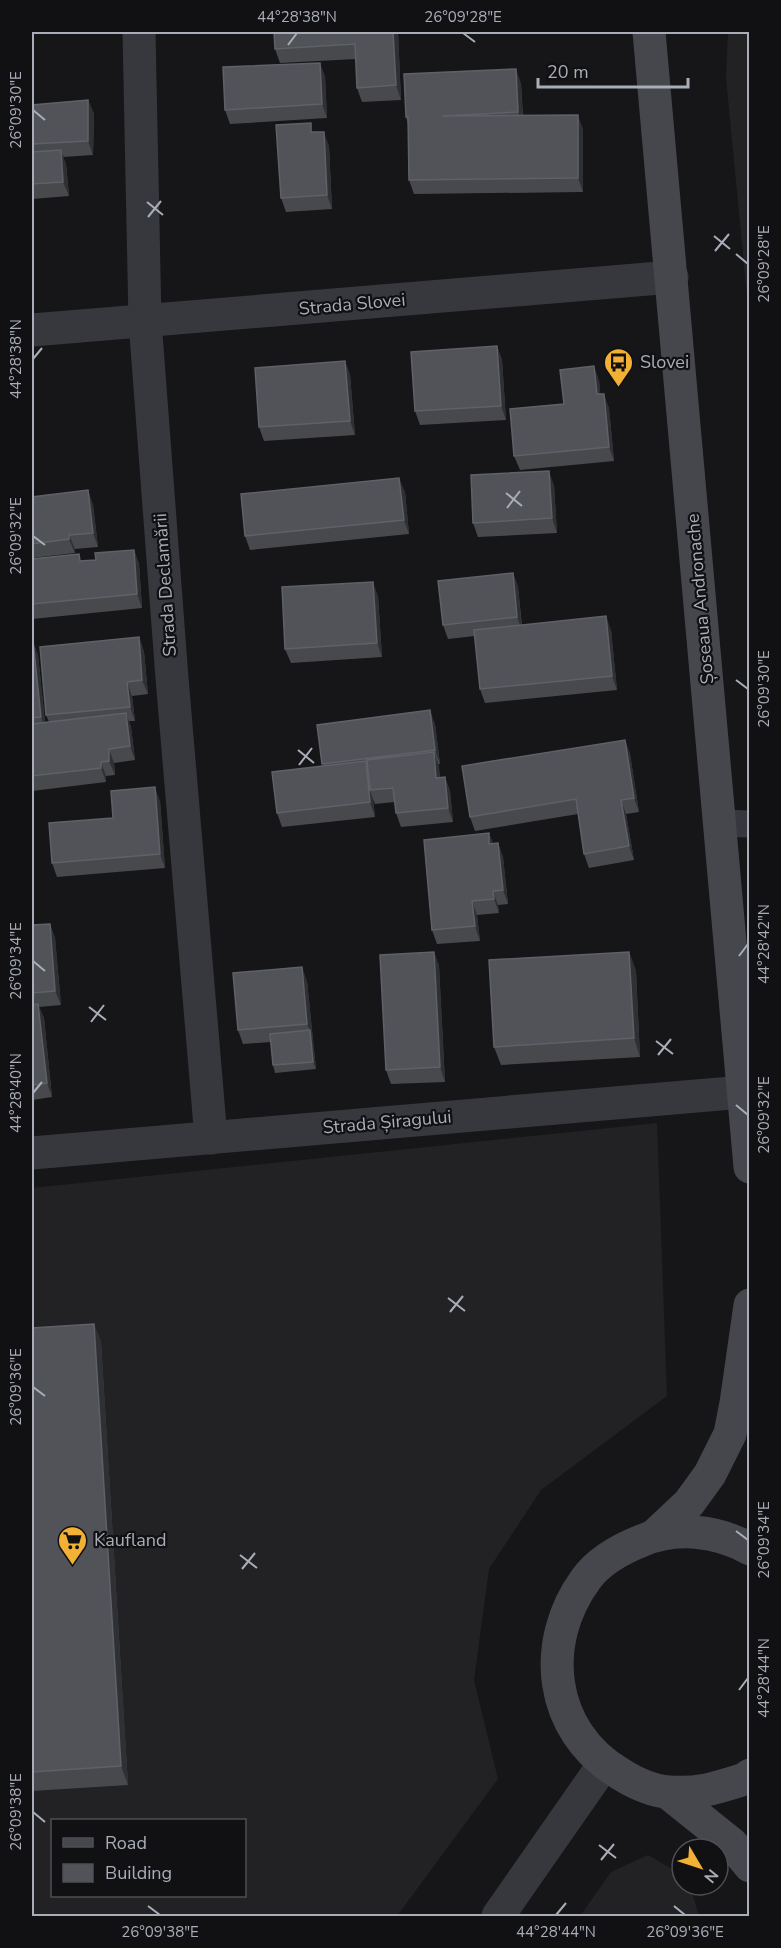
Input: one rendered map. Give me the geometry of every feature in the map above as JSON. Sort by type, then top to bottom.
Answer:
[{"type":"main road","name":"Șoseaua Andronache","points":[[649,32],[672,277],[734,824],[742,1092],[750,1167]]},
{"type":"main road","points":[[656,1534],[689,1503],[710,1474],[730,1434],[750,1305]]},
{"type":"main road","points":[[750,1549],[735,1540],[697,1531],[656,1534],[618,1550],[587,1578],[565,1613],[556,1654],[560,1695],[576,1733],[604,1764],[633,1782],[667,1792],[707,1791],[750,1776]]},
{"type":"main road","points":[[667,1792],[732,1844],[750,1866]]},
{"type":"street","name":"Strada Declamării","points":[[139,32],[145,321],[173,690],[211,1138]]},
{"type":"street","name":"Strada Slovei","points":[[32,330],[672,277]]},
{"type":"street","name":"Strada Șiragului","points":[[32,1153],[742,1092]]},
{"type":"street","points":[[498,1917],[604,1764]]},
{"type":"shaded area","points":[[728,32],[749,32],[749,317],[726,78]]},
{"type":"shaded area","points":[[657,1123],[667,1396],[541,1490],[489,1569],[474,1680],[498,1779],[397,1916],[32,1916],[32,1188]]},
{"type":"shaded area","points":[[648,1855],[670,1868],[670,1897],[693,1897],[699,1916],[580,1916],[611,1872]]},
{"type":"building","points":[[274,32],[393,32],[396,85],[357,88],[355,44],[275,49]]},
{"type":"building","points":[[320,63],[322,104],[225,110],[223,67]]},
{"type":"building","points":[[516,69],[518,112],[442,116],[578,115],[578,178],[409,180],[408,117],[406,117],[404,74]]},
{"type":"building","points":[[88,100],[88,141],[32,144],[32,105]]},
{"type":"building","points":[[311,123],[311,132],[324,132],[327,195],[281,198],[276,125]]},
{"type":"building","points":[[61,150],[63,182],[32,184],[32,152]]},
{"type":"building","points":[[497,346],[501,406],[415,411],[411,352]]},
{"type":"building","points":[[345,361],[350,421],[259,427],[255,368]]},
{"type":"building","points":[[594,366],[597,394],[604,394],[609,447],[514,456],[510,409],[564,404],[560,370]]},
{"type":"building","points":[[549,471],[552,518],[473,523],[471,475]]},
{"type":"building","points":[[399,478],[404,520],[245,536],[241,494]]},
{"type":"building","points":[[88,490],[93,533],[69,535],[69,539],[32,544],[32,497]]},
{"type":"building","points":[[134,550],[137,594],[32,604],[32,559],[79,554],[80,561],[96,560],[95,553]]},
{"type":"building","points":[[513,573],[517,617],[443,625],[438,581]]},
{"type":"building","points":[[373,582],[377,643],[285,649],[282,587]]},
{"type":"building","points":[[606,616],[612,676],[480,689],[474,630]]},
{"type":"building","points":[[139,637],[142,680],[127,682],[130,707],[46,715],[40,647]]},
{"type":"building","points":[[32,641],[41,717],[32,718]]},
{"type":"building","points":[[430,710],[435,750],[322,764],[317,725]]},
{"type":"building","points":[[126,713],[130,746],[109,749],[109,761],[101,762],[101,768],[32,776],[32,724]]},
{"type":"building","points":[[625,740],[634,798],[621,800],[629,846],[584,854],[576,799],[470,817],[462,766]]},
{"type":"building","points":[[434,752],[436,778],[445,777],[448,808],[396,813],[393,788],[370,790],[367,760]]},
{"type":"building","points":[[366,761],[370,802],[277,813],[272,772]]},
{"type":"building","points":[[155,787],[160,854],[52,863],[49,823],[113,818],[111,791]]},
{"type":"building","points":[[489,833],[489,844],[498,843],[503,890],[493,891],[494,899],[472,901],[475,926],[432,930],[424,840]]},
{"type":"building","points":[[50,924],[55,991],[32,993],[32,925]]},
{"type":"building","points":[[434,952],[440,1067],[386,1070],[380,955]]},
{"type":"building","points":[[629,952],[634,1038],[494,1047],[489,960]]},
{"type":"building","points":[[302,967],[307,1024],[238,1030],[233,973]]},
{"type":"building","points":[[38,1004],[47,1083],[32,1085],[32,1005]]},
{"type":"building","points":[[310,1030],[313,1062],[273,1065],[270,1034]]},
{"type":"building","name":"Kaufland","points":[[94,1324],[121,1766],[32,1772],[32,1328]]},
{"type":"place","name":"Slovei","points":[[619,388]]},
{"type":"place","name":"Kaufland","points":[[73,1566]]}]
